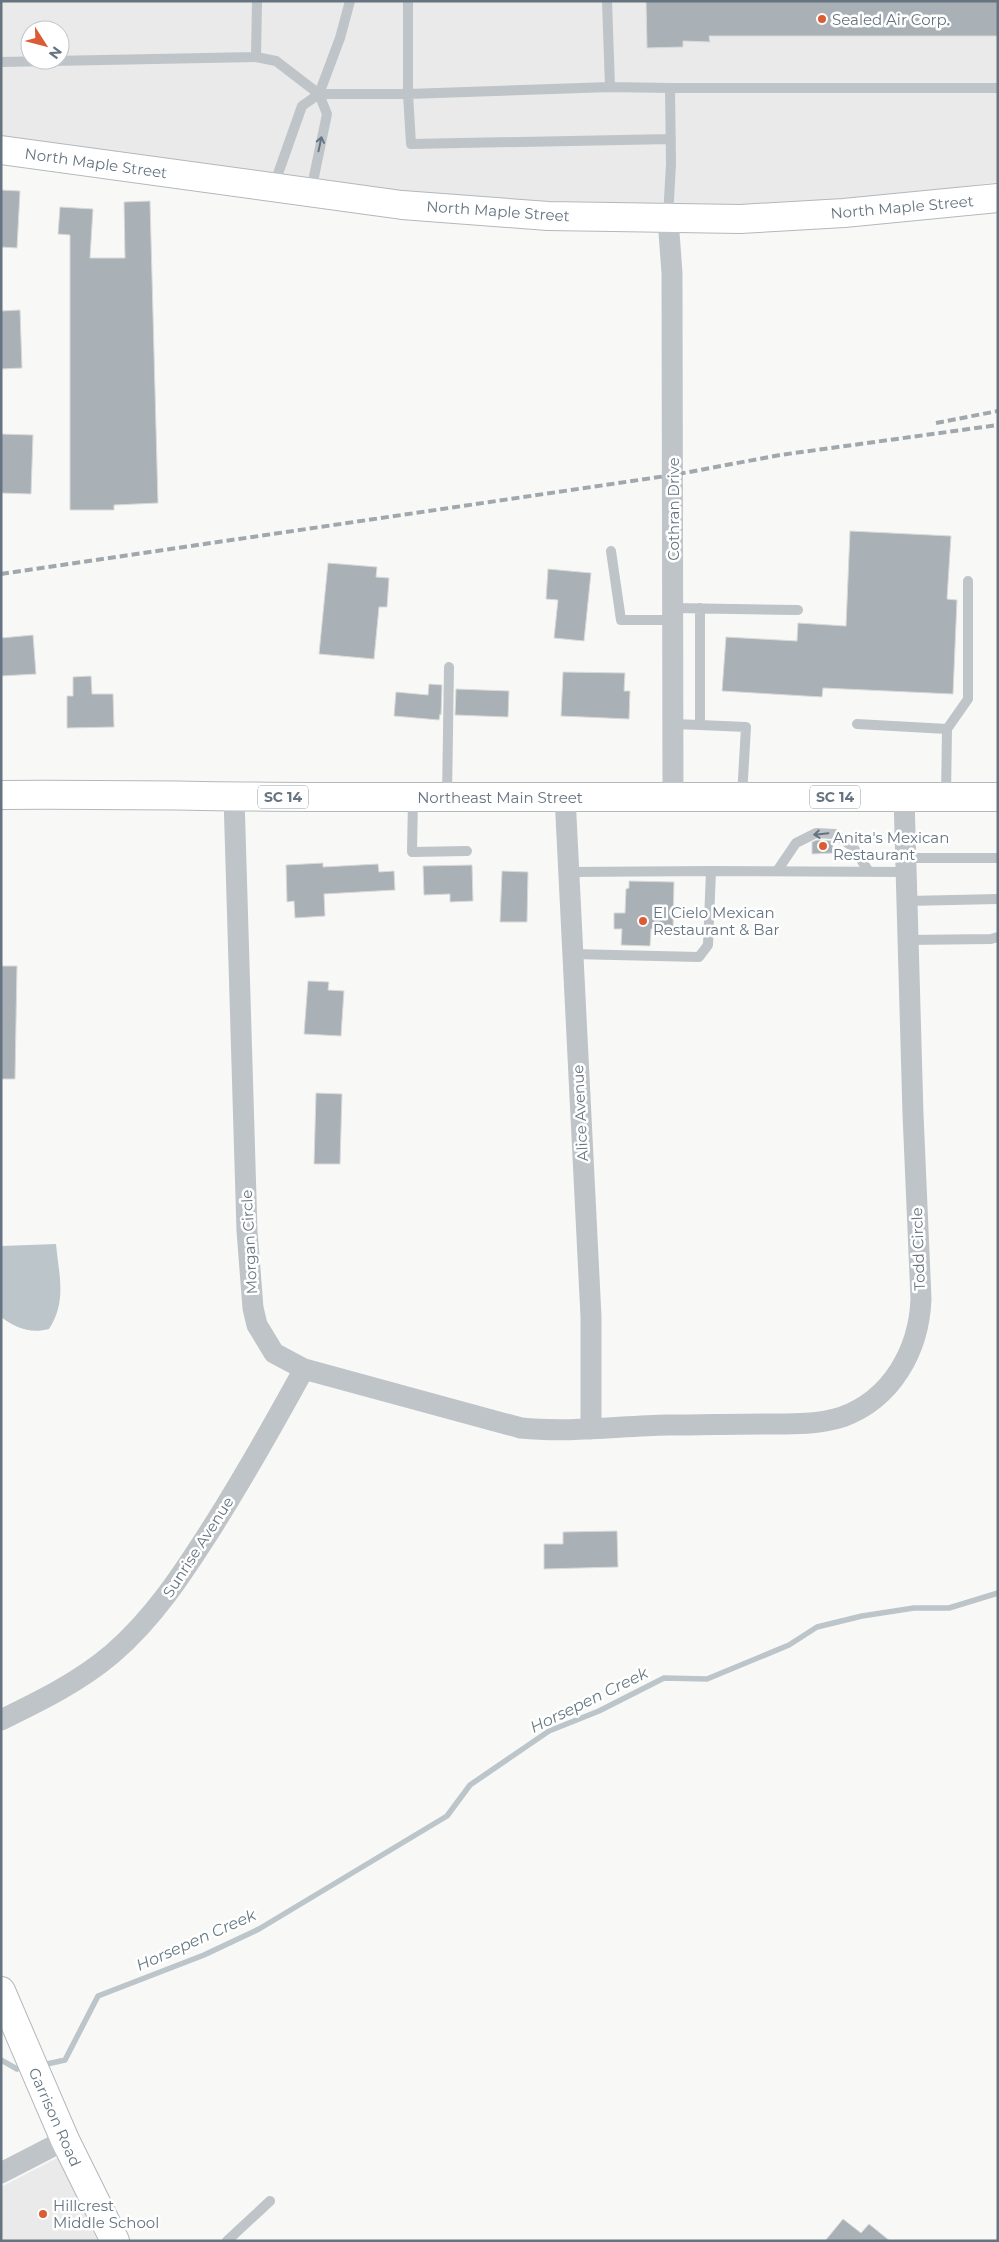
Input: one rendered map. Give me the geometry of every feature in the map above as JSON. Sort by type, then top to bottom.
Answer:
[{"type":"street","name":"North Maple Street","points":[[1,150],[402,205],[481,212],[668,219],[740,219],[835,214],[998,198]]},
{"type":"street","name":"Cothran Drive","points":[[668,219],[672,283],[673,798]]},
{"type":"street","name":"Northeast Main Street","points":[[1,795],[234,797],[565,796],[673,798],[998,797]]},
{"type":"street","name":"Alice Avenue","points":[[565,796],[591,1317],[591,1429]]},
{"type":"street","name":"Morgan Circle","points":[[234,797],[247,1231],[253,1308],[257,1325],[274,1353],[304,1369],[521,1428],[542,1430],[591,1429]]},
{"type":"street","name":"Todd Circle","points":[[591,1429],[658,1425],[785,1424],[830,1420],[865,1405],[896,1377],[908,1357],[919,1320],[921,1299],[913,1114],[904,797]]},
{"type":"street","name":"Sunrise Avenue","points":[[1,1720],[48,1698],[92,1669],[133,1634],[159,1605],[181,1577],[251,1465],[304,1369]]},
{"type":"street","name":"Garrison Road","points":[[1,1990],[65,2140],[115,2241]]},
{"type":"street","points":[[1,2173],[65,2140]]},
{"type":"lane","points":[[256,58],[257,1]]},
{"type":"lane","points":[[273,187],[302,106],[319,94],[340,38],[350,1]]},
{"type":"lane","points":[[408,1],[408,94],[411,144],[671,140]]},
{"type":"lane","points":[[607,1],[610,87]]},
{"type":"lane","points":[[1,62],[256,58],[276,61],[319,94],[327,114],[311,192]]},
{"type":"lane","points":[[319,94],[408,94],[610,87],[998,88]]},
{"type":"lane","points":[[668,219],[671,140],[670,88]]},
{"type":"lane","points":[[611,551],[621,620],[673,614],[700,608],[798,610]]},
{"type":"lane","points":[[946,797],[947,729],[968,700],[968,581]]},
{"type":"lane","points":[[700,608],[700,725]]},
{"type":"lane","points":[[447,797],[449,667]]},
{"type":"lane","points":[[674,724],[746,727],[742,797]]},
{"type":"lane","points":[[857,724],[947,729]]},
{"type":"lane","points":[[413,797],[412,852],[467,851]]},
{"type":"lane","points":[[777,871],[796,843],[816,833],[835,834],[847,842],[869,872]]},
{"type":"lane","points":[[569,872],[869,872],[905,865],[998,858]]},
{"type":"lane","points":[[572,954],[699,957],[708,945],[711,871]]},
{"type":"lane","points":[[906,901],[998,899]]},
{"type":"lane","points":[[908,940],[991,939],[998,937]]},
{"type":"lane","points":[[227,2241],[270,2201]]},
{"type":"shaded area","points":[[1,1],[998,1],[998,182],[667,226],[252,171],[1,145]]},
{"type":"shaded area","points":[[56,1244],[60,1298],[55,1319],[49,1329],[36,1331],[24,1329],[1,1317],[1,1246]]},
{"type":"shaded area","name":"Hillcrest Middle School","points":[[59,2157],[98,2241],[1,2241],[1,2187]]},
{"type":"building","name":"Sealed Air Corp.","points":[[646,1],[998,1],[998,36],[709,36],[710,42],[683,41],[683,47],[647,48]]},
{"type":"building","points":[[1,190],[20,191],[17,248],[1,247]]},
{"type":"building","points":[[150,201],[158,503],[114,505],[114,510],[70,510],[70,235],[58,234],[60,207],[93,209],[90,258],[125,258],[124,202]]},
{"type":"building","points":[[20,310],[22,368],[1,369],[1,311]]},
{"type":"building","points":[[1,434],[33,435],[31,494],[1,493]]},
{"type":"building","points":[[850,531],[951,536],[947,599],[957,600],[953,694],[823,688],[822,697],[722,691],[726,637],[797,641],[798,623],[846,626]]},
{"type":"building","points":[[328,563],[377,567],[376,577],[389,578],[387,607],[379,607],[374,659],[319,654]]},
{"type":"building","points":[[548,569],[591,573],[584,641],[554,638],[558,600],[546,599]]},
{"type":"building","points":[[33,635],[36,674],[1,676],[1,638]]},
{"type":"building","points":[[563,672],[625,673],[624,691],[630,691],[629,719],[561,716]]},
{"type":"building","points":[[91,676],[92,694],[113,694],[114,727],[67,728],[67,696],[73,696],[73,677]]},
{"type":"building","points":[[429,684],[442,685],[441,715],[439,720],[394,716],[396,692],[428,695]]},
{"type":"building","points":[[456,689],[509,691],[508,717],[455,715]]},
{"type":"building","name":"Anita's Mexican Restaurant","points":[[817,840],[833,841],[833,853],[812,854],[812,842]]},
{"type":"building","points":[[323,863],[323,867],[378,864],[379,872],[394,871],[395,890],[324,894],[325,916],[295,918],[294,901],[287,902],[286,865]]},
{"type":"building","points":[[472,865],[473,901],[450,902],[450,894],[424,895],[423,866]]},
{"type":"building","points":[[502,871],[528,872],[527,922],[500,922]]},
{"type":"building","name":"El Cielo Mexican Restaurant & Bar","points":[[629,881],[674,882],[673,930],[651,929],[650,946],[621,945],[622,929],[614,929],[614,913],[625,913],[626,889],[629,888]]},
{"type":"building","points":[[1,966],[17,966],[15,1079],[1,1079]]},
{"type":"building","points":[[308,981],[329,982],[328,990],[344,991],[341,1036],[304,1034]]},
{"type":"building","points":[[316,1093],[342,1094],[340,1164],[314,1164]]},
{"type":"building","points":[[617,1531],[618,1567],[544,1569],[544,1544],[563,1544],[563,1532]]},
{"type":"building","points":[[843,2219],[861,2233],[869,2224],[890,2241],[825,2241]]},
{"type":"waterway","name":"Horsepen Creek","points":[[47,2064],[65,2060],[98,1996],[204,1955],[259,1929],[447,1816],[470,1785],[549,1731],[599,1711],[664,1678],[707,1679],[789,1645],[817,1627],[862,1616],[914,1608],[949,1608],[998,1593]]},
{"type":"waterway","name":"Horsepen Creek","points":[[1,2060],[17,2069]]},
{"type":"railway","points":[[936,423],[998,411]]},
{"type":"railway","points":[[1,574],[673,475],[780,455],[998,425]]},
{"type":"place","name":"Sealed Air Corp.","points":[[822,19]]},
{"type":"place","name":"Anita's Mexican Restaurant","points":[[823,846]]},
{"type":"place","name":"El Cielo Mexican Restaurant & Bar","points":[[643,921]]},
{"type":"place","name":"Hillcrest Middle School","points":[[43,2214]]}]
